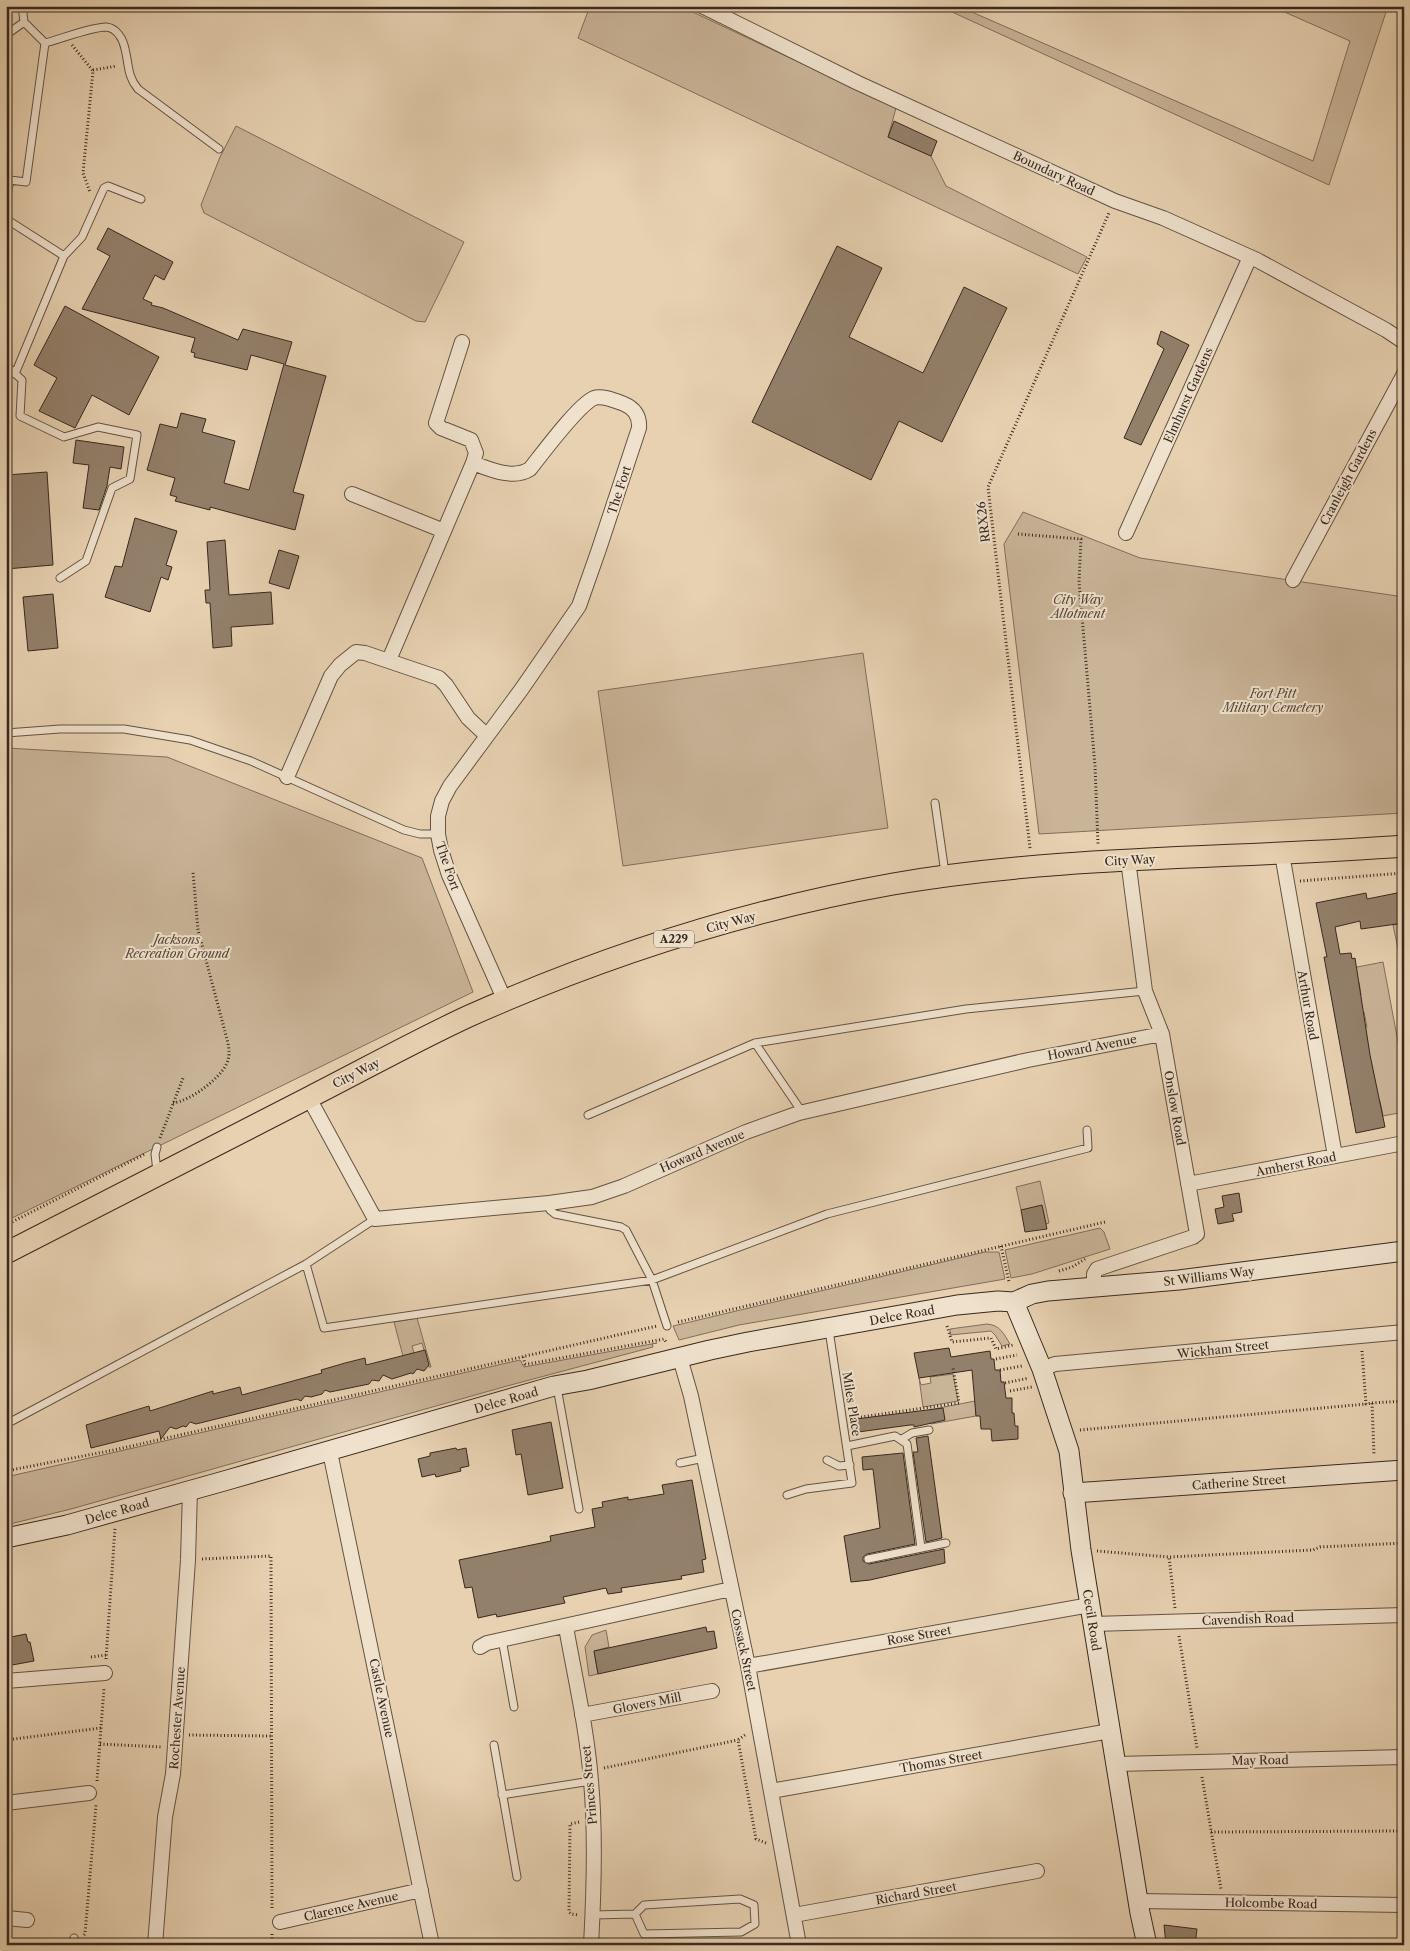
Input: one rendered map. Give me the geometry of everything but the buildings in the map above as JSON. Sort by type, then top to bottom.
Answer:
[{"type":"main road","name":"City Way","points":[[6,1253],[467,1017],[611,960],[715,926],[826,898],[946,876],[1032,866],[1404,846]]},
{"type":"street","name":"Boundary Road","points":[[702,6],[867,87],[1115,200],[1163,218],[1250,257],[1288,276],[1404,342]]},
{"type":"street","name":"Elmhurst Gardens","points":[[1126,533],[1250,257]]},
{"type":"street","points":[[389,660],[473,463],[475,452],[471,440],[441,428],[436,423],[462,342]]},
{"type":"street","name":"Cranleigh Gardens","points":[[1293,580],[1404,374]]},
{"type":"street","name":"The Fort","points":[[473,463],[510,474],[528,470],[577,412],[596,398],[603,398],[626,405],[635,412],[639,420],[637,433],[581,600],[558,638],[444,796],[438,816],[438,834],[449,875],[505,1001]]},
{"type":"street","points":[[352,494],[444,531]]},
{"type":"street","points":[[287,777],[330,679],[337,668],[356,652],[389,660],[441,679],[468,718],[487,736]]},
{"type":"street","name":"Arthur Road","points":[[1282,854],[1335,1156]]},
{"type":"street","name":"Onslow Road","points":[[1094,1287],[1094,1274],[1097,1269],[1196,1235],[1162,1034],[1146,992],[1128,860]]},
{"type":"street","name":"Howard Avenue","points":[[375,1219],[582,1199],[603,1194],[746,1132],[802,1112],[1028,1060],[1162,1034]]},
{"type":"street","points":[[309,1098],[375,1219]]},
{"type":"street","name":"Amherst Road","points":[[1188,1184],[1404,1143]]},
{"type":"street","name":"St Williams Way","points":[[1014,1302],[1039,1292],[1228,1274],[1404,1251]]},
{"type":"street","name":"Delce Road","points":[[6,1538],[67,1525],[330,1452],[557,1385],[588,1380],[674,1353],[829,1329],[957,1305],[998,1301],[1014,1302]]},
{"type":"street","name":"Cecil Road","points":[[1014,1302],[1030,1370],[1068,1445],[1081,1549],[1110,1731],[1138,1902],[1148,1945]]},
{"type":"street","name":"Wickham Street","points":[[1030,1370],[1055,1364],[1404,1332]]},
{"type":"street","name":"Cossack Street","points":[[674,1353],[688,1380],[748,1666],[799,1945]]},
{"type":"street","name":"Castle Avenue","points":[[330,1452],[432,1945]]},
{"type":"street","name":"Catherine Street","points":[[1073,1494],[1404,1470]]},
{"type":"street","name":"Rochester Avenue","points":[[155,1945],[165,1817],[172,1784],[169,1742],[188,1560],[190,1490]]},
{"type":"street","points":[[480,1648],[486,1643],[502,1639],[566,1627],[731,1590]]},
{"type":"street","name":"Rose Street","points":[[748,1666],[1090,1605]]},
{"type":"street","name":"Cavendish Road","points":[[1093,1624],[1404,1615]]},
{"type":"street","name":"Princes Street","points":[[566,1627],[582,1715],[591,1781],[594,1846],[587,1917],[591,1945]]},
{"type":"street","points":[[6,1681],[105,1673]]},
{"type":"street","name":"Glovers Mill","points":[[582,1715],[712,1690]]},
{"type":"street","name":"Thomas Street","points":[[771,1791],[1110,1731]]},
{"type":"street","name":"May Road","points":[[1116,1764],[1403,1757]]},
{"type":"street","points":[[6,1803],[94,1791]]},
{"type":"street","name":"Richard Street","points":[[794,1915],[1038,1871]]},
{"type":"street","name":"Clarence Avenue","points":[[274,1922],[422,1890]]},
{"type":"street","name":"Holcombe Road","points":[[1138,1902],[1402,1905]]},
{"type":"street","points":[[6,1918],[27,1920]]},
{"type":"lane","points":[[22,6],[24,22],[45,43]]},
{"type":"lane","points":[[6,35],[24,22]]},
{"type":"lane","points":[[45,43],[107,27],[115,30],[122,39],[131,80],[138,89],[219,149]]},
{"type":"lane","points":[[6,199],[8,178],[26,182],[45,43]]},
{"type":"lane","points":[[15,374],[64,256],[82,237],[106,186],[142,198]]},
{"type":"lane","points":[[6,219],[64,256]]},
{"type":"lane","points":[[6,365],[22,380],[20,416],[64,437],[98,427],[137,435],[130,479],[112,488],[86,561],[60,578]]},
{"type":"lane","points":[[6,733],[60,729],[130,730],[190,740],[215,747],[251,761],[404,830],[420,834],[438,834]]},
{"type":"lane","points":[[935,803],[946,876]]},
{"type":"lane","points":[[588,1115],[755,1043],[966,1009],[1146,992]]},
{"type":"lane","points":[[755,1043],[802,1112]]},
{"type":"lane","points":[[306,1264],[324,1328],[652,1280],[827,1214],[1088,1148],[1088,1130]]},
{"type":"lane","points":[[157,1147],[155,1154],[157,1176]]},
{"type":"lane","points":[[549,1203],[550,1210],[555,1214],[624,1229],[652,1280],[666,1326]]},
{"type":"lane","points":[[12,1421],[306,1264],[375,1219]]},
{"type":"lane","name":"Miles Place","points":[[787,1494],[806,1489],[852,1483],[829,1329]]},
{"type":"lane","points":[[557,1385],[580,1509]]},
{"type":"lane","points":[[902,1439],[912,1433],[929,1430]]},
{"type":"lane","points":[[847,1446],[891,1436],[902,1439],[908,1445],[921,1548]]},
{"type":"lane","points":[[680,1462],[704,1458]]},
{"type":"lane","points":[[827,1460],[839,1466],[850,1465]]},
{"type":"lane","points":[[868,1559],[946,1543]]},
{"type":"lane","points":[[502,1639],[514,1707]]},
{"type":"lane","points":[[494,1745],[517,1877]]},
{"type":"lane","points":[[502,1795],[591,1781]]},
{"type":"lane","points":[[587,1917],[635,1914],[644,1905],[740,1899],[754,1905],[756,1924],[742,1932],[644,1934],[635,1914]]},
{"type":"path","points":[[69,36],[70,43],[93,70],[83,172],[87,186],[96,204]]},
{"type":"path","points":[[93,70],[127,65]]},
{"type":"path","name":"RRX26","points":[[1032,866],[988,487],[1115,200]]},
{"type":"path","points":[[1018,534],[1081,539],[1079,582],[1095,766],[1099,862]]},
{"type":"path","points":[[173,1103],[182,1102],[216,1078],[227,1064],[229,1057],[228,1043],[198,930],[193,872]]},
{"type":"path","points":[[1286,882],[1404,873]]},
{"type":"path","points":[[6,1225],[157,1147],[183,1078]]},
{"type":"path","points":[[6,1471],[114,1450],[522,1356],[666,1326],[1105,1222]]},
{"type":"path","points":[[1001,1246],[1009,1282],[1015,1280]]},
{"type":"path","points":[[1054,1272],[1072,1267],[1087,1258]]},
{"type":"path","points":[[942,1328],[952,1323]]},
{"type":"path","points":[[947,1326],[952,1342],[991,1338],[996,1348],[1013,1345]]},
{"type":"path","points":[[522,1356],[525,1364],[528,1364],[664,1339],[674,1353]]},
{"type":"path","points":[[1010,1391],[1034,1388],[1030,1370],[1018,1354],[1011,1340]]},
{"type":"path","points":[[1361,1348],[1366,1404]]},
{"type":"path","points":[[996,1359],[1018,1354]]},
{"type":"path","points":[[853,1418],[959,1403],[954,1368]]},
{"type":"path","points":[[1000,1370],[1030,1370]]},
{"type":"path","points":[[1005,1383],[1030,1370]]},
{"type":"path","points":[[1080,1430],[1404,1401]]},
{"type":"path","points":[[1372,1403],[1374,1461]]},
{"type":"path","points":[[74,1941],[86,1934],[94,1791],[100,1744],[116,1510]]},
{"type":"path","points":[[1081,1549],[1169,1557],[1313,1550],[1320,1547],[1404,1543]]},
{"type":"path","points":[[188,1560],[271,1556],[274,1922],[272,1945]]},
{"type":"path","points":[[1169,1557],[1199,1761],[1224,1902]]},
{"type":"path","points":[[6,1740],[101,1728]]},
{"type":"path","points":[[600,1769],[738,1740],[747,1734],[748,1731]]},
{"type":"path","points":[[100,1744],[271,1736]]},
{"type":"path","points":[[738,1740],[756,1840],[770,1844],[771,1847]]},
{"type":"path","points":[[162,1757],[169,1742]]},
{"type":"path","points":[[1402,1905],[1403,1757]]},
{"type":"path","points":[[584,1820],[570,1824],[569,1913],[587,1917]]},
{"type":"path","points":[[1211,1832],[1403,1831]]},
{"type":"green space","points":[[590,6],[680,6],[896,108],[888,137],[931,156],[946,186],[1087,257],[1078,274],[578,38]]},
{"type":"green space","points":[[939,6],[958,6],[1313,161],[1350,41],[1271,6],[1369,6],[1386,12],[1329,185]]},
{"type":"green space","points":[[236,126],[464,242],[425,322],[416,321],[204,213],[201,205],[220,157]]},
{"type":"green space","name":"Fort Pitt Military Cemetery","points":[[1023,512],[1140,558],[1404,597],[1404,813],[1039,834],[1004,544]]},
{"type":"green space","points":[[863,653],[888,828],[623,866],[598,691]]},
{"type":"green space","name":"Jacksons Recreation Ground","points":[[6,748],[167,757],[422,858],[473,992],[6,1221]]},
{"type":"green space","points":[[1404,923],[1404,977],[1393,925]]},
{"type":"green space","points":[[1383,962],[1404,1074],[1404,1112],[1383,1116],[1380,1101],[1351,1106],[1350,1103],[1376,1098],[1375,1082],[1364,1028],[1367,1027],[1364,1012],[1355,1013],[1352,997],[1361,995],[1359,982],[1347,969]]},
{"type":"green space","points":[[1040,1181],[1049,1223],[1046,1224],[1042,1206],[1021,1210],[1016,1187]]},
{"type":"green space","points":[[1100,1228],[1104,1232],[1110,1249],[1032,1274],[1011,1278],[1005,1250]]},
{"type":"green space","points":[[985,1252],[999,1252],[1005,1279],[739,1325],[679,1340],[673,1326]]},
{"type":"green space","points":[[417,1318],[431,1367],[429,1367],[422,1343],[412,1346],[414,1353],[403,1356],[394,1322]]},
{"type":"green space","points":[[987,1324],[998,1328],[1010,1344],[1002,1346],[991,1331],[950,1335],[950,1329]]},
{"type":"green space","points":[[657,1343],[652,1344],[653,1347],[507,1386],[71,1509],[6,1525],[6,1477],[520,1360],[524,1367]]},
{"type":"green space","points":[[953,1374],[958,1401],[923,1407],[919,1378],[921,1385],[931,1383],[930,1377]]},
{"type":"green space","points":[[975,1401],[976,1416],[931,1424],[929,1410]]},
{"type":"green space","points":[[606,1630],[609,1647],[594,1651],[598,1674],[589,1676],[585,1647],[592,1635]]},
{"type":"park label","name":"City Way Allotment","points":[[1078,606]]}]
